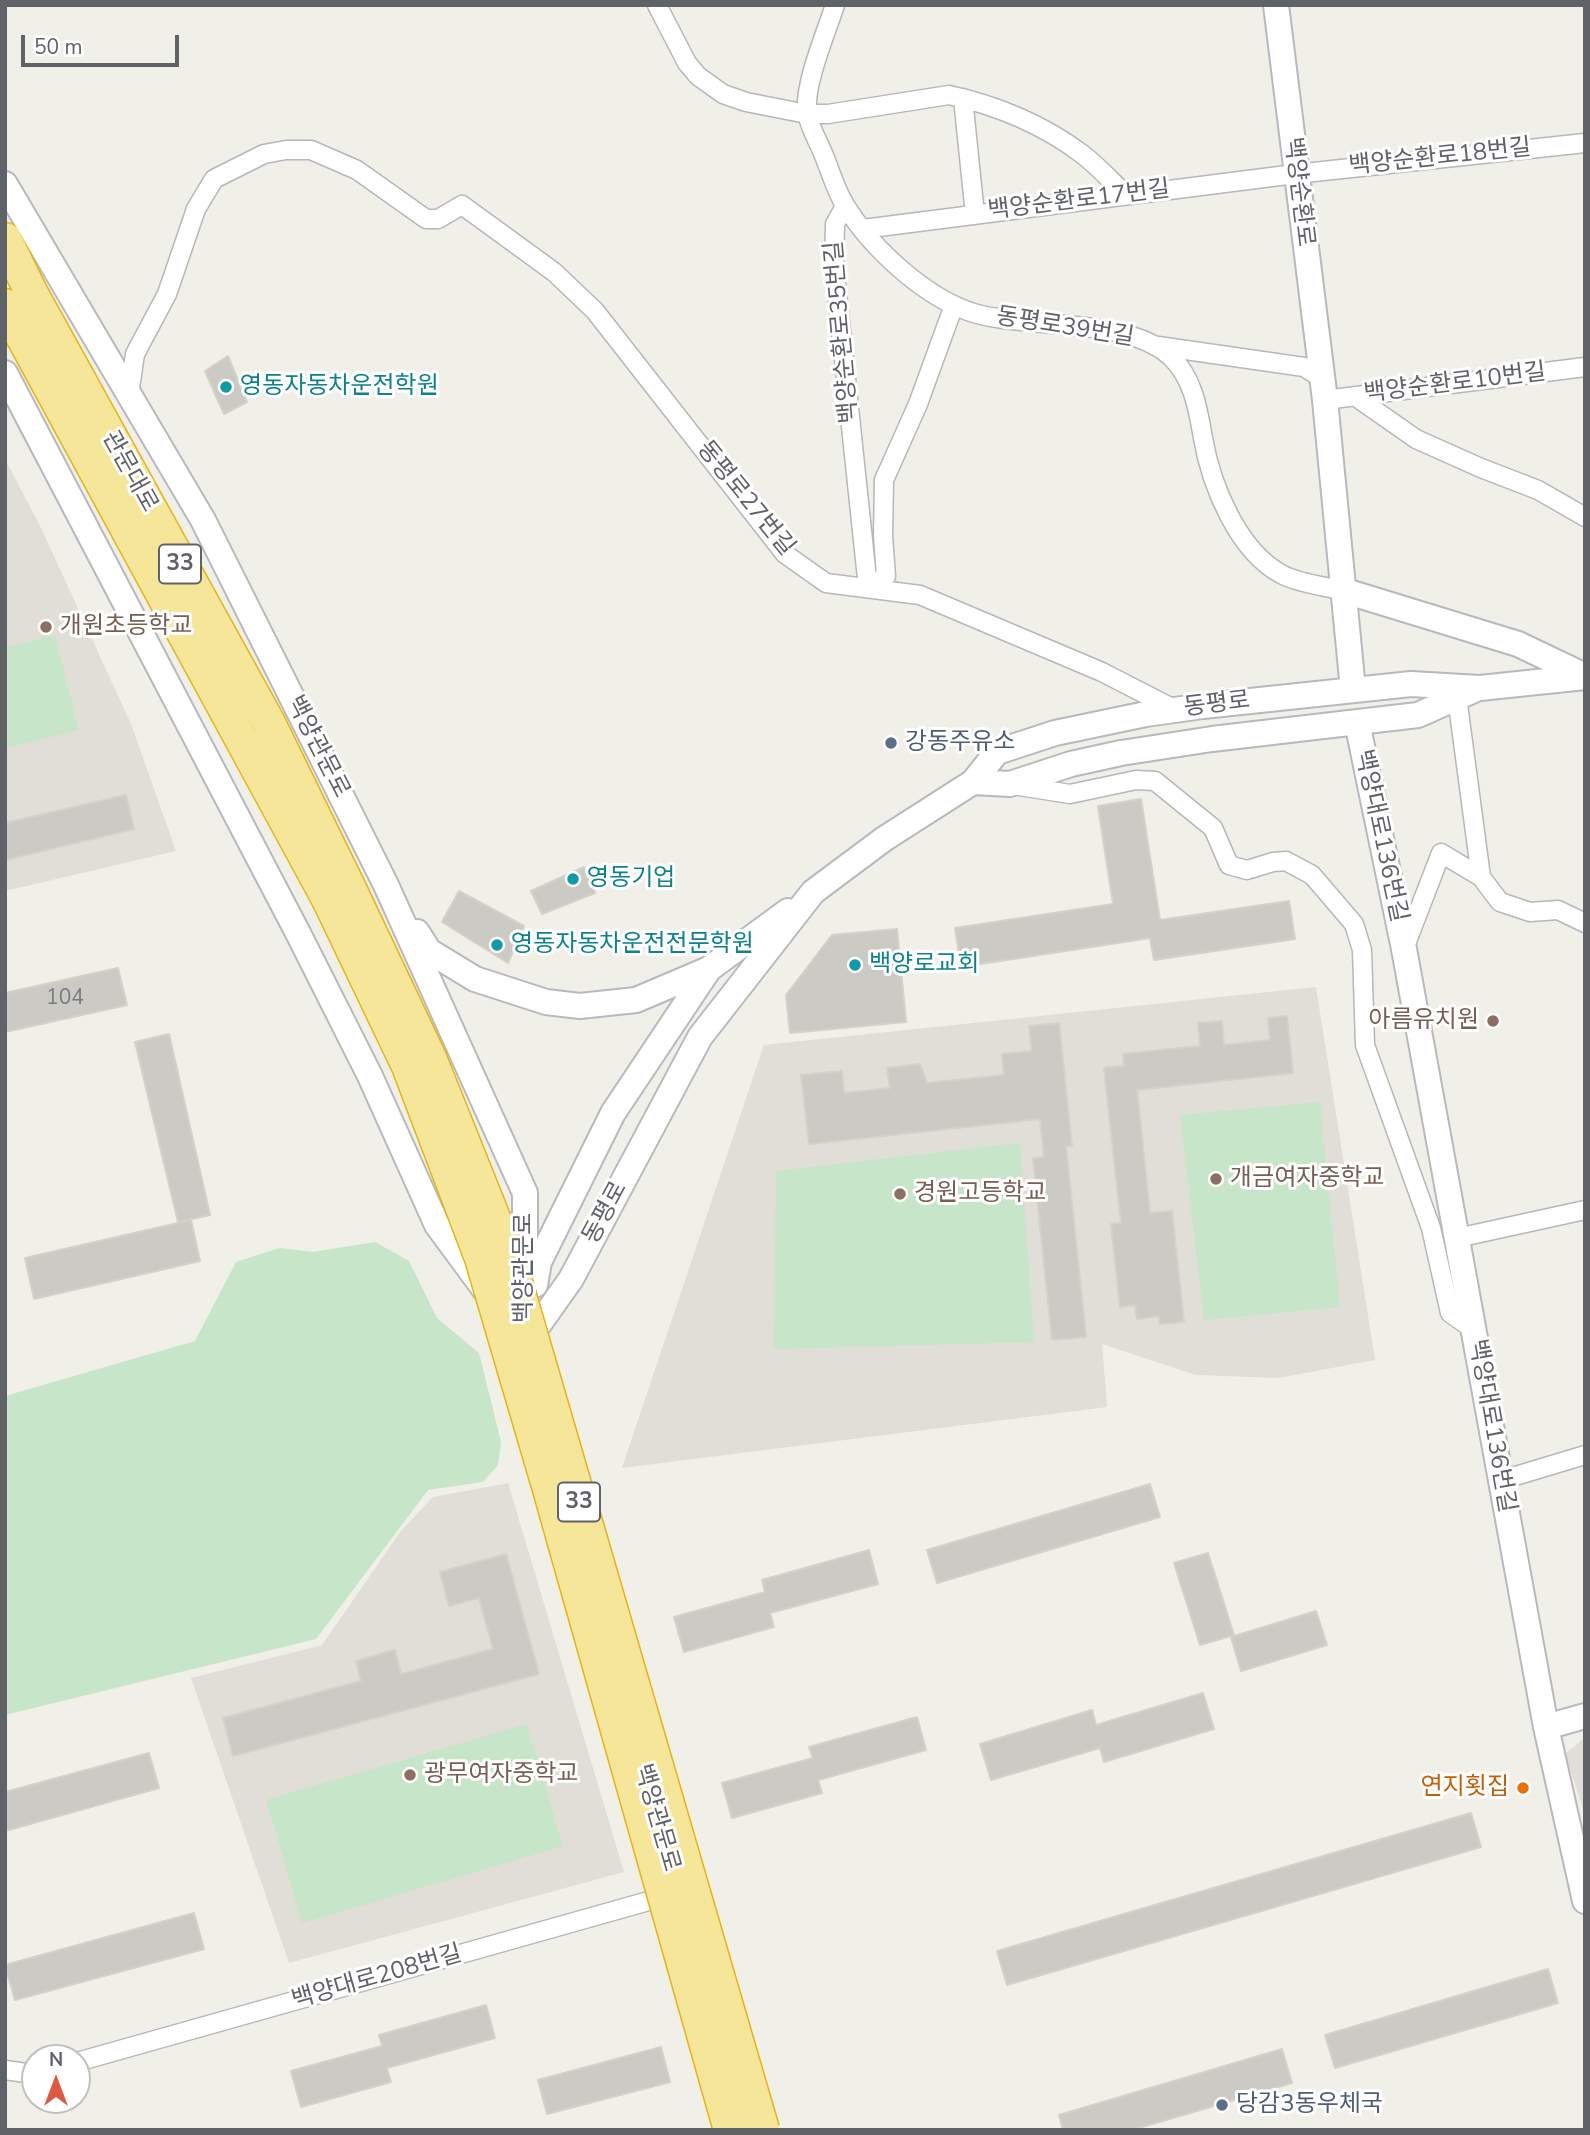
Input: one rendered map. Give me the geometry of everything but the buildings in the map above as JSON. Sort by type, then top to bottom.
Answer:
[{"type":"highway","name":"관문대로","points":[[5,239],[32,294],[269,723],[340,895]]},
{"type":"highway","name":"관문대로","points":[[5,305],[340,895]]},
{"type":"highway","name":"33","points":[[340,895],[481,1258],[730,2130]]},
{"type":"highway","name":"33","points":[[340,895],[430,1058],[506,1248],[763,2130]]},
{"type":"main road","name":"백양순환로","points":[[1276,5],[1323,389],[1353,690]]},
{"type":"main road","name":"백양관문로","points":[[5,184],[203,520],[386,885],[525,1193],[524,1345],[745,2130]]},
{"type":"main road","name":"백양관문로","points":[[8,385],[48,453],[299,935],[370,1076],[437,1225],[524,1345]]},
{"type":"main road","name":"동평로39번길","points":[[1345,591],[1518,644],[1585,677]]},
{"type":"main road","name":"동평로","points":[[524,1345],[571,1279],[700,1037],[814,892],[884,839],[973,782],[997,752],[1055,733],[1176,710],[1411,684],[1480,688],[1585,677]]},
{"type":"main road","name":"동평로","points":[[973,782],[1010,784],[1071,764],[1121,753],[1418,715],[1480,688]]},
{"type":"main road","name":"백양대로136번길","points":[[1357,722],[1404,949],[1546,1727],[1585,1901]]},
{"type":"main road","points":[[386,885],[429,951],[475,979],[546,1002],[580,1006],[636,1000],[709,969],[814,892]]},
{"type":"main road","name":"동평로","points":[[524,1345],[539,1262],[613,1113],[709,969]]},
{"type":"main road","points":[[1546,1727],[1585,1716]]},
{"type":"street","points":[[657,5],[687,63],[708,84],[723,94],[746,102],[807,114],[828,114],[949,95],[963,98],[996,108],[1042,129],[1083,155],[1126,195]]},
{"type":"street","name":"백양순환로35번길","points":[[835,5],[808,90],[807,114],[845,206],[835,224],[834,265],[868,588]]},
{"type":"street","points":[[963,98],[975,215]]},
{"type":"street","name":"백양순환로18번길","points":[[1295,174],[1585,143]]},
{"type":"street","name":"동평로27번길","points":[[129,395],[135,354],[167,294],[196,209],[214,179],[264,154],[310,150],[357,170],[426,219],[438,219],[462,205],[554,272],[595,311],[785,554],[826,583],[920,595],[1102,672],[1176,710]]},
{"type":"street","name":"백양순환로17번길","points":[[863,229],[1295,174]]},
{"type":"street","name":"동평로39번길","points":[[845,206],[880,249],[910,276],[954,305],[989,316],[1119,333],[1158,346],[1173,359],[1196,399],[1214,481],[1237,530],[1254,551],[1283,575],[1345,591]]},
{"type":"street","points":[[868,588],[886,576],[883,536],[884,480],[918,404],[954,305]]},
{"type":"street","points":[[1158,346],[1304,368],[1323,389]]},
{"type":"street","name":"백양순환로10번길","points":[[1323,389],[1356,397],[1585,367]]},
{"type":"street","points":[[1356,397],[1416,439],[1538,490],[1585,517]]},
{"type":"street","points":[[1457,697],[1481,877],[1500,902],[1530,912],[1558,910],[1585,923]]},
{"type":"street","points":[[1010,784],[1070,794],[1136,780],[1155,781],[1213,828],[1229,865],[1247,870],[1286,861],[1312,875],[1354,924],[1362,950],[1365,1045],[1431,1228],[1450,1313],[1473,1329]]},
{"type":"street","name":"백양대로136번길","points":[[1404,949],[1441,853],[1481,877]]},
{"type":"street","points":[[1457,1238],[1585,1210]]},
{"type":"street","points":[[1502,1480],[1585,1455]]},
{"type":"street","name":"백양대로208번길","points":[[91,2058],[677,1892]]},
{"type":"shaded area","name":"개원초등학교","points":[[5,459],[42,530],[131,724],[176,851],[5,891]]},
{"type":"shaded area","name":"경원고등학교","points":[[1316,987],[1375,1360],[1278,1378],[1196,1375],[1102,1344],[1107,1407],[622,1468],[764,1045]]},
{"type":"shaded area","name":"광무여자중학교","points":[[508,1483],[624,1872],[289,1963],[191,1678],[322,1645],[401,1531],[433,1497]]},
{"type":"shaded area","points":[[1585,1737],[1585,1814],[1565,1754]]},
{"type":"green space","points":[[55,635],[79,730],[5,748],[5,648]]},
{"type":"green space","points":[[1320,1102],[1340,1307],[1204,1320],[1180,1115]]},
{"type":"green space","points":[[1020,1143],[1034,1342],[774,1349],[776,1171]]},
{"type":"green space","points":[[375,1242],[409,1261],[437,1318],[479,1353],[501,1442],[498,1465],[483,1482],[428,1490],[316,1639],[5,1715],[5,1396],[195,1341],[236,1262],[280,1248],[313,1252]]},
{"type":"green space","points":[[527,1724],[563,1846],[302,1923],[266,1800]]},
{"type":"place","name":"영동자동차운전학원","points":[[226,387]]},
{"type":"place","name":"개원초등학교","points":[[46,627]]},
{"type":"place","name":"강동주유소","points":[[891,743]]},
{"type":"place","name":"영동기업","points":[[573,879]]},
{"type":"place","name":"영동자동차운전전문학원","points":[[497,945]]},
{"type":"place","name":"백양로교회","points":[[855,965]]},
{"type":"place","name":"아름유치원","points":[[1493,1021]]},
{"type":"place","name":"개금여자중학교","points":[[1216,1179]]},
{"type":"place","name":"경원고등학교","points":[[900,1194]]},
{"type":"place","name":"광무여자중학교","points":[[410,1775]]},
{"type":"place","name":"연지횟집","points":[[1523,1788]]},
{"type":"place","name":"당감3동우체국","points":[[1222,2105]]}]
